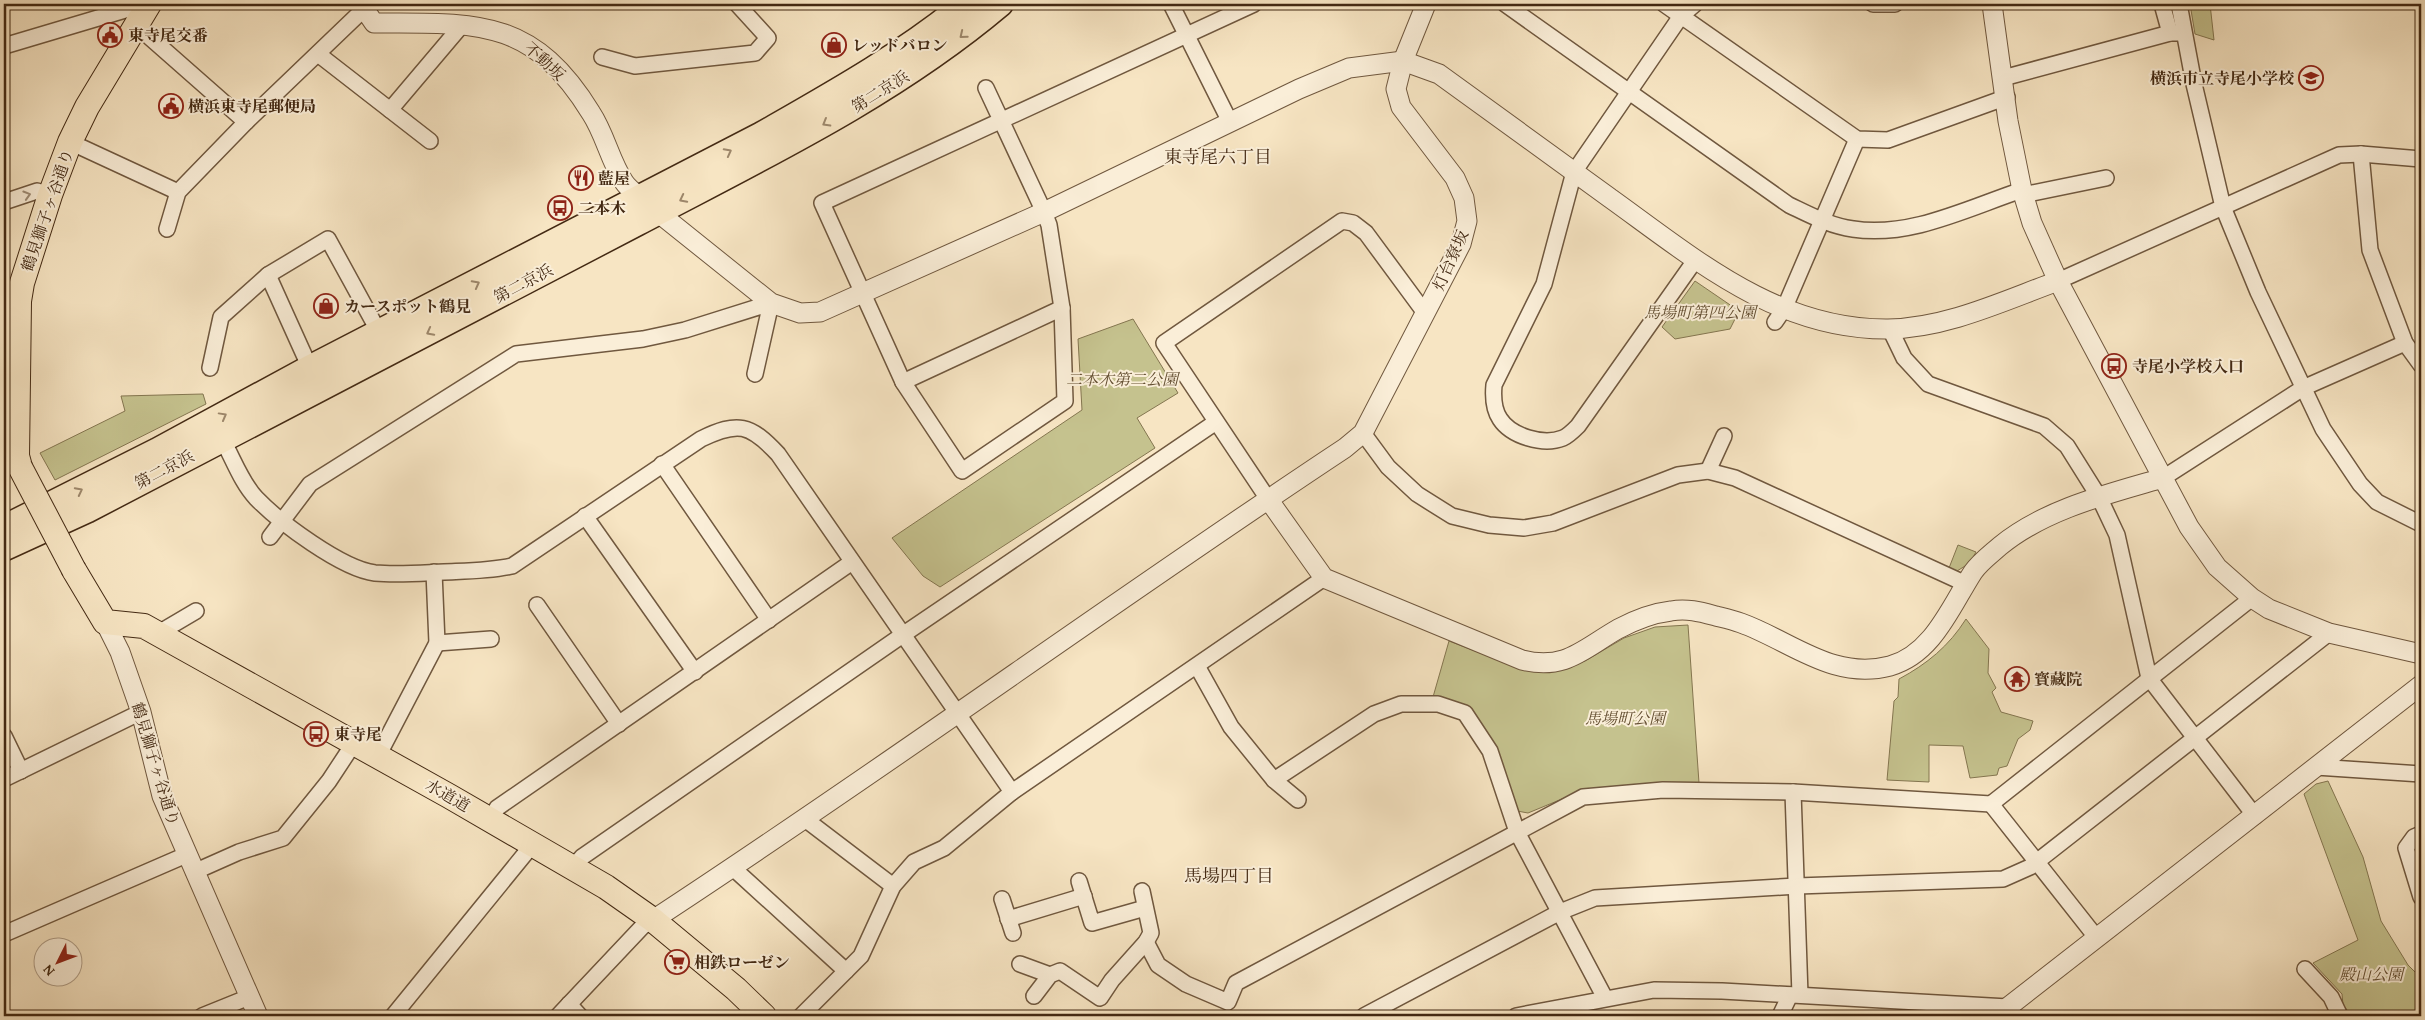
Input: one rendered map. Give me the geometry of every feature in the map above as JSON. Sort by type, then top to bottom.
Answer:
[{"type":"highway","name":"第二京浜","points":[[4,548],[87,510],[391,353],[649,205],[761,135],[834,93],[897,53],[965,4]]},
{"type":"highway","name":"第二京浜","points":[[4,528],[157,451],[310,368],[649,205],[792,143],[845,112],[959,38],[1000,4]]},
{"type":"main road","name":"鶴見獅子ヶ谷通り","points":[[105,622],[14,462],[11,394],[20,292],[50,195],[70,142],[87,107],[137,26],[147,4]]},
{"type":"main road","name":"水道道","points":[[105,622],[144,626],[574,866],[654,920],[736,989],[764,1016]]},
{"type":"street","points":[[4,46],[147,4]]},
{"type":"street","points":[[602,57],[635,66],[755,53],[768,38],[737,4]]},
{"type":"street","points":[[1171,4],[1230,122]]},
{"type":"street","points":[[986,88],[1001,122],[1044,212],[1049,225],[1062,308],[1065,400],[962,470],[903,382],[822,204],[1001,122],[1254,4]]},
{"type":"street","name":"灯台寮坂","points":[[1363,433],[1460,244],[1467,221],[1464,198],[1455,178],[1401,107],[1396,89],[1403,61],[1426,4]]},
{"type":"street","points":[[1505,4],[1789,205],[1822,221],[1853,229],[1887,231],[1916,226],[2023,193],[2106,178]]},
{"type":"street","points":[[1664,4],[1857,139],[1888,140],[2007,97]]},
{"type":"street","points":[[1695,4],[1681,16],[1574,172],[1544,284],[1494,385],[1493,399],[1500,419],[1514,432],[1538,440],[1563,438],[1578,426],[1696,259]]},
{"type":"street","points":[[1873,4],[1895,4]]},
{"type":"street","points":[[1992,4],[2007,97],[2008,121],[2023,193],[2032,223],[2058,281],[2190,527],[2217,567],[2268,610],[2329,633],[2421,654]]},
{"type":"street","points":[[2162,4],[2177,33],[2223,207],[2258,292],[2322,429],[2360,484],[2377,502],[2421,524]]},
{"type":"street","points":[[2177,33],[2180,4]]},
{"type":"street","points":[[168,229],[178,192],[246,122],[318,54],[363,6]]},
{"type":"street","name":"不動坂","points":[[363,6],[374,23],[483,27],[521,39],[555,65],[592,114],[624,182],[649,205],[772,303],[800,313],[820,312],[863,293],[1044,212],[1230,122],[1348,68],[1403,61]]},
{"type":"street","points":[[390,110],[462,25]]},
{"type":"street","points":[[137,26],[246,122]]},
{"type":"street","points":[[2003,78],[2177,33]]},
{"type":"street","points":[[318,54],[430,140]]},
{"type":"street","points":[[1403,61],[1439,74],[1696,259],[1762,301],[1780,316],[1856,328],[1890,329],[1965,315],[2058,281],[2339,155],[2361,154],[2421,159]]},
{"type":"street","points":[[1780,316],[1857,139]]},
{"type":"street","points":[[70,142],[178,192]]},
{"type":"street","points":[[2361,154],[2370,250],[2405,343],[2421,365]]},
{"type":"street","points":[[4,202],[37,191],[50,195]]},
{"type":"street","points":[[1425,313],[1366,233],[1353,223],[1342,221],[1164,343],[1324,578],[1461,634],[1498,652],[1539,664],[1558,662],[1580,654],[1619,628],[1645,618],[1671,610],[1694,610],[1742,623],[1811,657],[1841,667],[1862,670],[1892,665],[1918,650],[1942,626],[1966,584],[1984,560],[2020,532],[2051,516],[2099,497],[2163,478],[2303,388],[2405,343]]},
{"type":"street","points":[[210,368],[221,318],[268,275],[328,240],[380,334]]},
{"type":"street","points":[[268,275],[310,368]]},
{"type":"street","points":[[270,537],[310,484],[516,354],[643,339],[685,330],[772,303],[756,374]]},
{"type":"street","points":[[903,382],[1062,308]]},
{"type":"street","points":[[1890,329],[1904,358],[1928,384],[1978,403],[2019,415],[2044,426],[2056,434],[2071,452],[2099,497],[2117,535],[2149,678],[2255,816]]},
{"type":"street","points":[[574,866],[582,857],[904,634],[1216,422]]},
{"type":"street","points":[[222,439],[245,483],[256,498],[282,520],[329,554],[373,573],[399,574],[514,570],[585,516],[701,439],[722,429],[744,429],[757,433],[778,454],[1012,792]]},
{"type":"street","points":[[558,1016],[642,927],[805,819],[1268,498],[1345,448],[1363,433],[1388,467],[1417,494],[1452,516],[1489,525],[1524,528],[1553,523],[1678,476],[1708,471],[1735,478],[1966,584]]},
{"type":"street","points":[[1708,471],[1724,436]]},
{"type":"street","points":[[662,464],[769,620]]},
{"type":"street","points":[[585,516],[695,672]]},
{"type":"street","points":[[490,820],[497,808],[852,562]]},
{"type":"street","points":[[378,756],[436,643],[434,572]]},
{"type":"street","points":[[801,1016],[861,956],[893,886],[914,862],[944,848],[1012,792],[1324,578]]},
{"type":"street","points":[[1146,942],[1158,965],[1186,984],[1228,1002],[1236,983],[1583,797],[1663,790],[1793,792],[1991,804],[2252,598]]},
{"type":"street","points":[[537,605],[619,724]]},
{"type":"street","points":[[157,634],[196,611]]},
{"type":"street","name":"鶴見獅子ヶ谷通り","points":[[105,622],[120,652],[141,712],[162,796],[258,1016]]},
{"type":"street","points":[[1364,1016],[1560,912],[1595,898],[1797,886],[2003,879],[2030,867],[2329,633]]},
{"type":"street","points":[[436,643],[491,640]]},
{"type":"street","points":[[1198,666],[1230,727],[1274,780],[1298,800]]},
{"type":"street","points":[[1516,1016],[1654,990],[1795,995],[2005,1012],[2096,938],[2421,685]]},
{"type":"street","points":[[1274,780],[1374,714],[1401,704],[1438,704],[1465,713],[1490,751],[1518,832],[1605,998]]},
{"type":"street","points":[[4,779],[141,712]]},
{"type":"street","points":[[4,736],[21,771]]},
{"type":"street","points":[[4,934],[190,863],[239,852],[283,838],[330,781],[354,743]]},
{"type":"street","points":[[2316,767],[2421,774]]},
{"type":"street","points":[[1780,1016],[1795,995],[1797,886],[1793,792]]},
{"type":"street","points":[[1991,804],[2096,938]]},
{"type":"street","points":[[805,819],[893,886]]},
{"type":"street","points":[[2421,834],[2414,837],[2406,848],[2421,897]]},
{"type":"street","points":[[393,1016],[533,844]]},
{"type":"street","points":[[733,868],[846,971]]},
{"type":"street","points":[[1002,899],[1011,926],[1081,889],[1092,923],[1145,908]]},
{"type":"street","points":[[1034,996],[1050,975],[1060,971],[1100,998],[1112,980],[1146,942],[1150,933],[1142,891]]},
{"type":"street","points":[[1020,964],[1050,975]]},
{"type":"street","points":[[2305,969],[2331,997],[2340,1016]]},
{"type":"street","points":[[202,1016],[249,996]]},
{"type":"street","points":[[568,1004],[580,1016]]},
{"type":"green space","points":[[2190,4],[2210,4],[2214,40],[2195,34]]},
{"type":"green space","name":"馬場町第四公園","points":[[1695,281],[1739,311],[1730,329],[1675,339],[1662,327]]},
{"type":"green space","name":"二本木第二公園","points":[[1133,319],[1178,393],[1137,418],[1155,448],[940,587],[923,576],[892,538],[1082,410],[1078,339]]},
{"type":"green space","points":[[203,394],[206,404],[55,480],[40,453],[125,411],[121,396]]},
{"type":"green space","points":[[1958,545],[1976,552],[1970,563],[1957,571],[1949,568]]},
{"type":"green space","points":[[1966,619],[1989,649],[1988,673],[1996,688],[1992,692],[2001,712],[2033,721],[2030,730],[2018,739],[2007,766],[1999,768],[1997,775],[1970,778],[1963,746],[1929,745],[1929,782],[1887,780],[1894,701],[1898,697],[1899,679],[1937,654]]},
{"type":"green space","name":"馬場町公園","points":[[1688,625],[1699,783],[1579,792],[1528,813],[1517,811],[1493,745],[1433,697],[1449,641],[1496,659],[1558,670],[1585,661],[1624,638],[1655,627]]},
{"type":"green space","name":"殿山公園","points":[[2328,781],[2363,857],[2381,921],[2408,965],[2421,978],[2421,1016],[2352,1016],[2343,1005],[2342,994],[2313,963],[2358,940],[2304,794],[2316,784]]},
{"type":"place","name":"東寺尾交番","points":[[110,35]]},
{"type":"place","name":"レッドバロン","points":[[834,45]]},
{"type":"place","name":"横浜市立寺尾小学校","points":[[2311,78]]},
{"type":"place","name":"横浜東寺尾郵便局","points":[[171,106]]},
{"type":"place","name":"藍屋","points":[[581,178]]},
{"type":"place","name":"二本木","points":[[560,208]]},
{"type":"place","name":"カースポット鶴見","points":[[326,306]]},
{"type":"place","name":"寺尾小学校入口","points":[[2114,366]]},
{"type":"place","name":"寳藏院","points":[[2017,679]]},
{"type":"place","name":"東寺尾","points":[[316,734]]},
{"type":"place","name":"相鉄ローゼン","points":[[677,962]]},
{"type":"district","name":"東寺尾六丁目","points":[[1218,157]]},
{"type":"district","name":"馬場四丁目","points":[[1229,876]]}]
